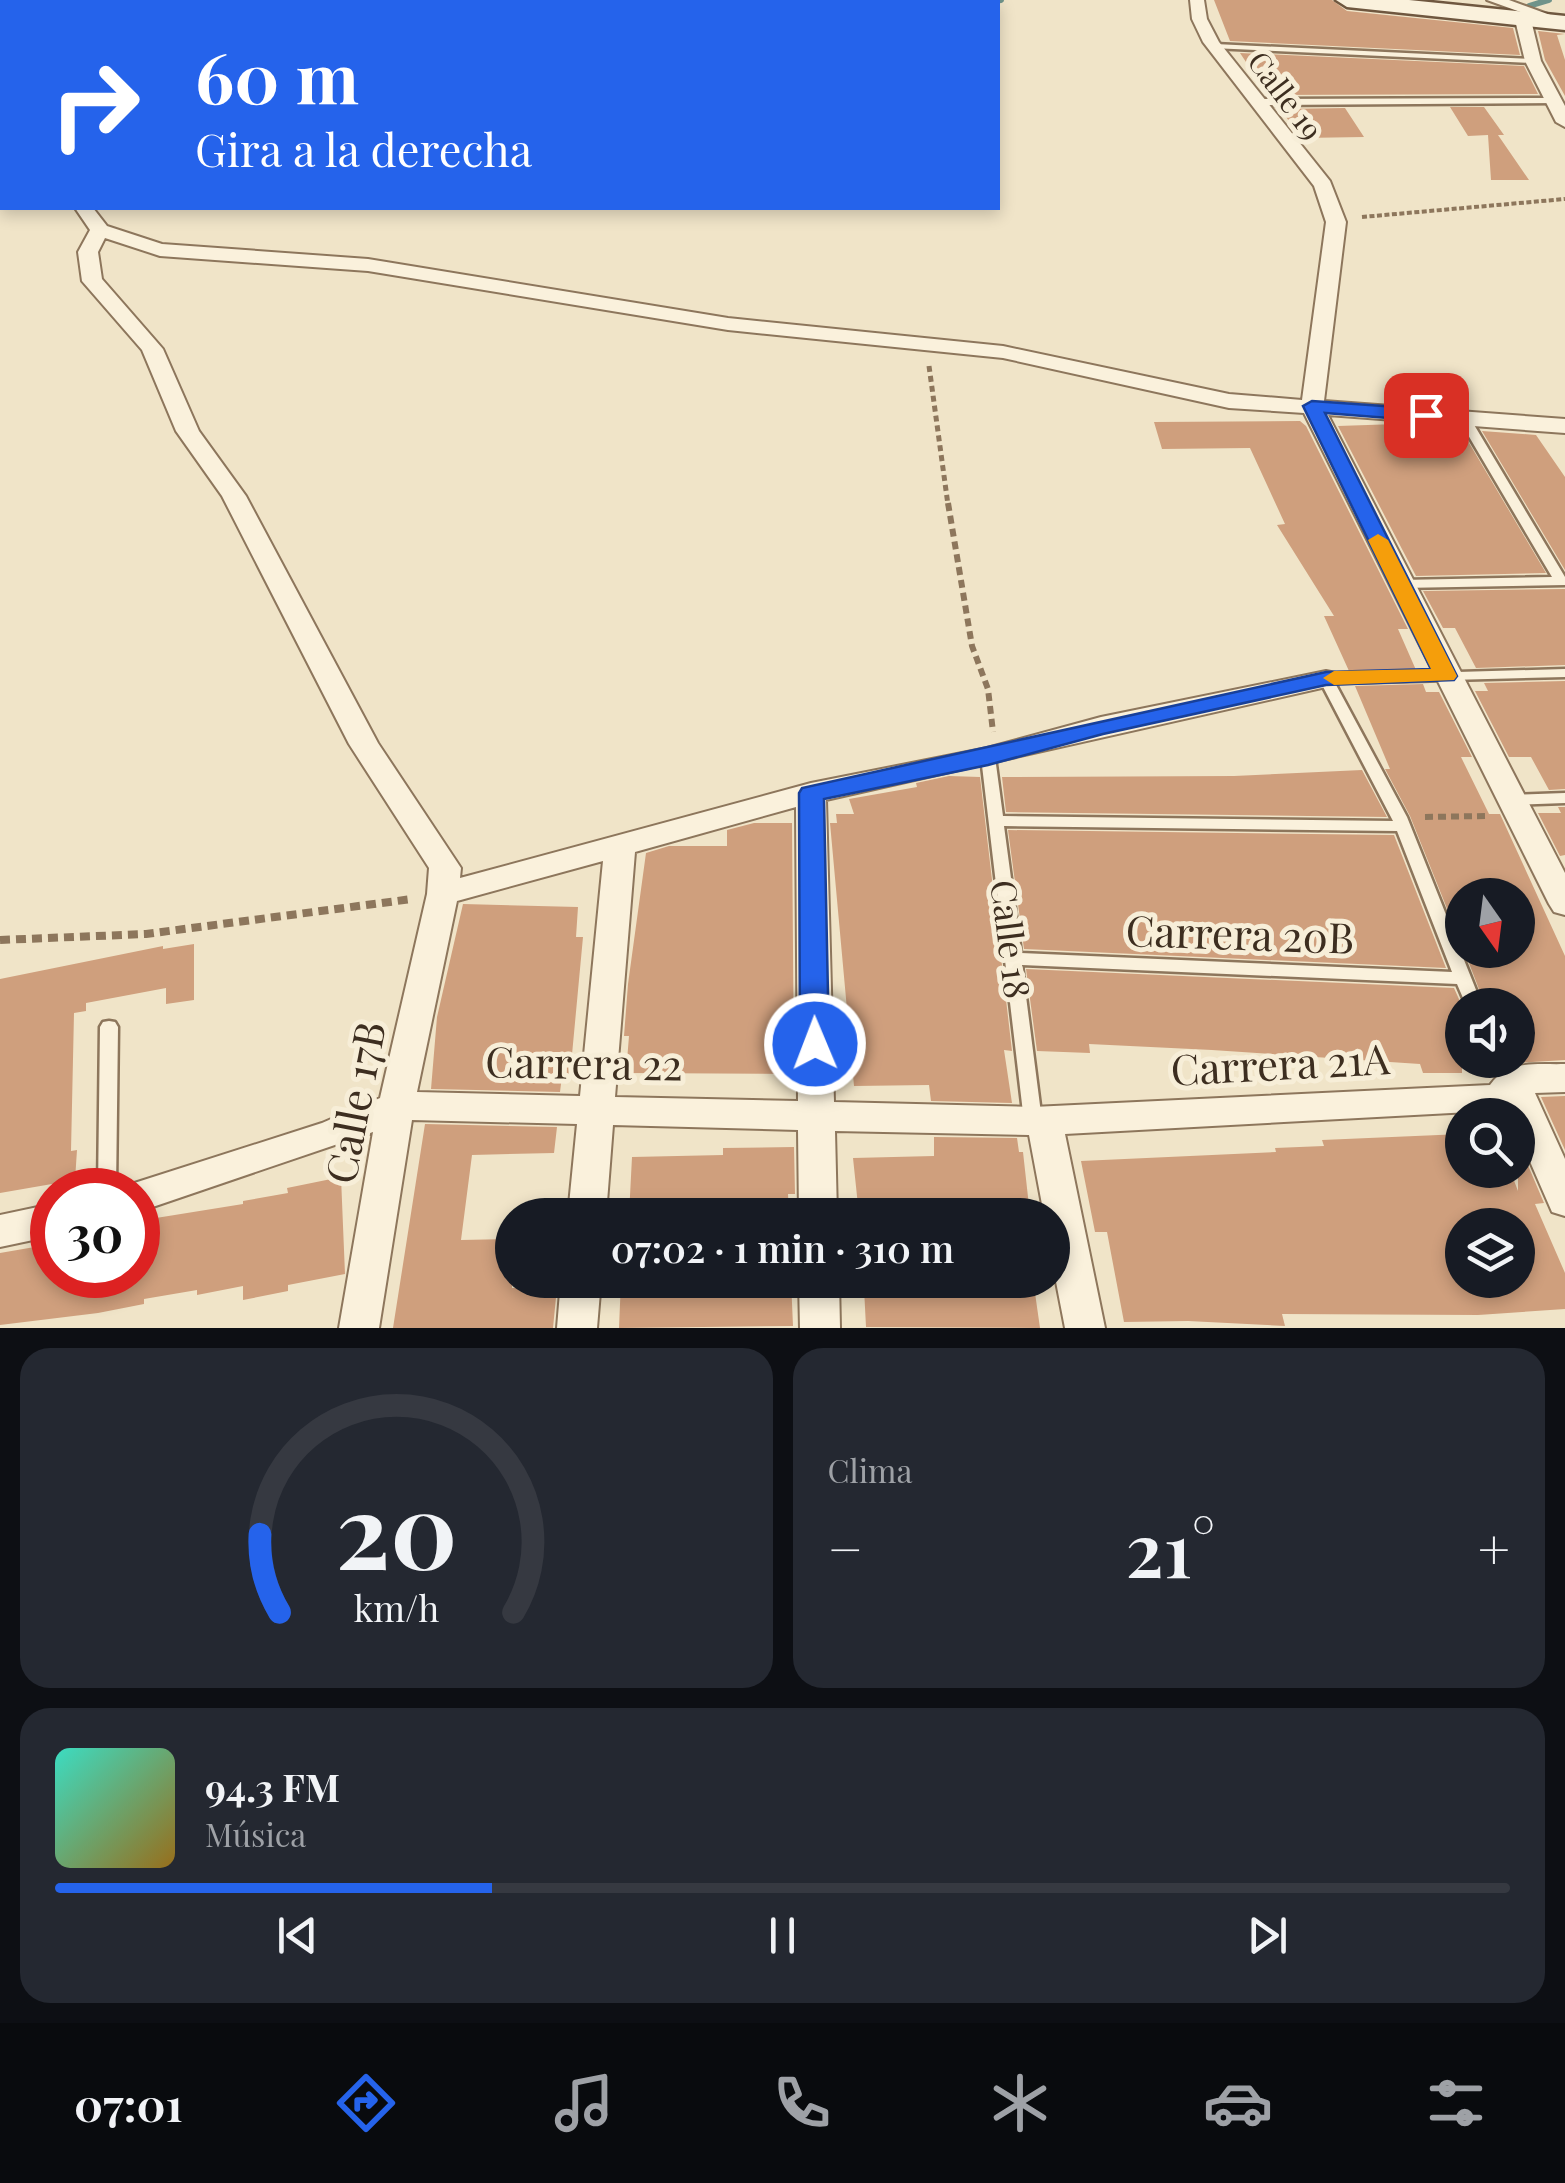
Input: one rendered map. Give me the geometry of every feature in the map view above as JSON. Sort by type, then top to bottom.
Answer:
[{"type":"street","name":"Calle 19","points":[[1197,0],[1195,13],[1215,46],[1254,102],[1324,186],[1336,222]]},
{"type":"street","points":[[1348,0],[1514,9],[1564,23]]},
{"type":"street","points":[[1514,9],[1533,61],[1565,122]]},
{"type":"street","points":[[85,210],[100,230],[160,250],[368,266],[728,324],[921,341],[1064,362],[1229,401],[1565,426]]},
{"type":"street","points":[[1336,222],[1312,406],[1565,904]]},
{"type":"street","points":[[100,230],[88,252],[92,281],[152,349],[188,432],[234,496],[364,744],[445,868],[443,894],[811,793],[988,757],[1120,722],[1326,678]]},
{"type":"street","points":[[811,793],[818,1198]]},
{"type":"street","points":[[589,1198],[620,843]]},
{"type":"street","name":"Calle 17B","points":[[359,1328],[396,1106],[443,894]]},
{"type":"street","points":[[1535,1074],[1565,1078]]},
{"type":"street","name":"Carrera 21A","points":[[1039,1120],[1500,1098],[1504,1078]]},
{"type":"street","points":[[1510,1078],[1565,1200]]},
{"type":"street","name":"Carrera 22","points":[[160,1190],[334,1134],[396,1106],[1039,1120]]},
{"type":"street","name":"Calle 18","points":[[1039,1120],[1085,1328]]},
{"type":"street","points":[[0,1231],[30,1225]]},
{"type":"street","points":[[577,1328],[580,1298]]},
{"type":"street","points":[[819,1298],[820,1328]]},
{"type":"lane","points":[[1215,46],[1533,61]]},
{"type":"lane","points":[[1254,102],[1552,101]]},
{"type":"lane","points":[[1464,418],[1563,581]]},
{"type":"lane","points":[[1400,584],[1563,581]]},
{"type":"lane","points":[[1466,988],[1400,822],[1326,678],[1565,673]]},
{"type":"lane","name":"Calle 18","points":[[988,757],[1039,1120]]},
{"type":"lane","points":[[1517,808],[1565,798]]},
{"type":"lane","points":[[997,821],[1400,822]]},
{"type":"lane","name":"Carrera 20B","points":[[1015,959],[1461,978]]},
{"type":"lane","points":[[107,1168],[108,1027]]},
{"type":"path","points":[[1336,222],[1403,211],[1565,199]]},
{"type":"path","points":[[921,341],[933,376],[941,463],[972,646],[988,689],[993,735],[988,757]]},
{"type":"path","points":[[1400,822],[1517,808]]},
{"type":"path","points":[[0,940],[146,934],[443,894]]},
{"type":"building","points":[[1214,0],[1332,0],[1347,11],[1513,28],[1520,55],[1230,41]]},
{"type":"building","points":[[1538,31],[1565,34],[1557,35],[1565,60],[1565,96],[1545,60]]},
{"type":"building","points":[[1240,53],[1524,66],[1538,94],[1268,95]]},
{"type":"building","points":[[1450,107],[1484,107],[1529,180],[1491,180],[1488,135],[1468,136]]},
{"type":"building","points":[[1345,108],[1364,137],[1302,138],[1280,109]]},
{"type":"building","points":[[1300,421],[1306,426],[1408,629],[1398,629],[1416,670],[1349,671],[1324,616],[1334,616],[1277,525],[1285,524],[1250,448],[1162,449],[1154,422]]},
{"type":"building","points":[[1397,424],[1462,431],[1546,573],[1416,576],[1338,426]]},
{"type":"building","points":[[1482,431],[1536,435],[1565,477],[1565,570]]},
{"type":"building","points":[[1565,589],[1565,665],[1476,668],[1455,628],[1443,628],[1423,591]]},
{"type":"building","points":[[1565,681],[1565,789],[1549,790],[1531,757],[1509,757],[1475,691],[1488,691],[1484,683]]},
{"type":"building","points":[[1423,684],[1426,692],[1439,692],[1472,757],[1461,757],[1489,814],[1500,814],[1529,878],[1445,878],[1445,904],[1410,816],[1385,769],[1390,769],[1355,686]]},
{"type":"building","points":[[1362,770],[1387,817],[1006,812],[1002,777],[1234,776]]},
{"type":"building","points":[[949,776],[980,777],[1012,1051],[1004,1050],[1012,1103],[931,1101],[929,1085],[854,1086],[830,823],[837,823],[836,814],[854,814],[849,799],[917,787],[916,783]]},
{"type":"building","points":[[1558,807],[1565,807],[1565,855],[1560,856],[1538,813],[1561,813]]},
{"type":"building","points":[[754,823],[792,823],[794,1074],[626,1073],[628,984],[646,853],[669,846],[727,846],[727,830]]},
{"type":"building","points":[[1008,830],[1394,835],[1445,968],[1024,949]]},
{"type":"building","points":[[1535,890],[1565,956],[1565,1060],[1535,1062],[1535,988],[1479,988],[1471,968],[1535,968]]},
{"type":"building","points":[[463,904],[578,907],[576,937],[583,937],[570,1076],[562,1076],[560,1092],[431,1089],[437,1017]]},
{"type":"building","points":[[194,944],[194,1000],[166,1004],[166,988],[86,1003],[86,1011],[74,1013],[71,1151],[77,1150],[76,1168],[30,1168],[30,1188],[0,1193],[0,979]]},
{"type":"building","points":[[1026,969],[1454,988],[1445,988],[1445,1073],[1423,1073],[1420,1064],[1212,1050],[1089,1044],[1090,1053],[1037,1051]]},
{"type":"building","points":[[1565,1096],[1565,1150],[1541,1097]]},
{"type":"building","points":[[425,1124],[557,1127],[554,1153],[472,1155],[461,1240],[495,1239],[495,1298],[556,1298],[553,1328],[393,1328]]},
{"type":"building","points":[[1445,1135],[1445,1188],[1518,1191],[1535,1188],[1535,1182],[1544,1203],[1535,1204],[1565,1273],[1565,1309],[1478,1315],[1282,1314],[1285,1326],[1124,1322],[1107,1232],[1095,1232],[1081,1161],[1276,1152],[1275,1148],[1324,1146],[1322,1140]]},
{"type":"building","points":[[934,1137],[1017,1138],[1019,1152],[1023,1152],[1028,1198],[857,1198],[853,1158],[934,1156]]},
{"type":"building","points":[[794,1147],[795,1194],[788,1194],[788,1198],[630,1198],[632,1157],[723,1155],[723,1148]]},
{"type":"building","points":[[341,1177],[345,1274],[288,1285],[288,1291],[243,1300],[243,1286],[197,1295],[197,1290],[160,1296],[160,1217],[243,1204],[288,1193],[287,1188]]},
{"type":"building","points":[[30,1248],[30,1298],[150,1298],[144,1299],[144,1304],[98,1313],[0,1325],[0,1253]]},
{"type":"building","points":[[620,1298],[792,1298],[793,1326],[619,1328]]},
{"type":"building","points":[[865,1298],[1036,1298],[1040,1328],[866,1327]]},
{"type":"waterway","points":[[1529,6],[1549,0]]},
{"type":"slow traffic","points":[[1334,678],[1446,676],[1378,540]]},
{"type":"route","points":[[815,1044],[811,793],[988,757],[1101,726],[1326,678],[1446,676],[1312,406],[1426,415]]}]
